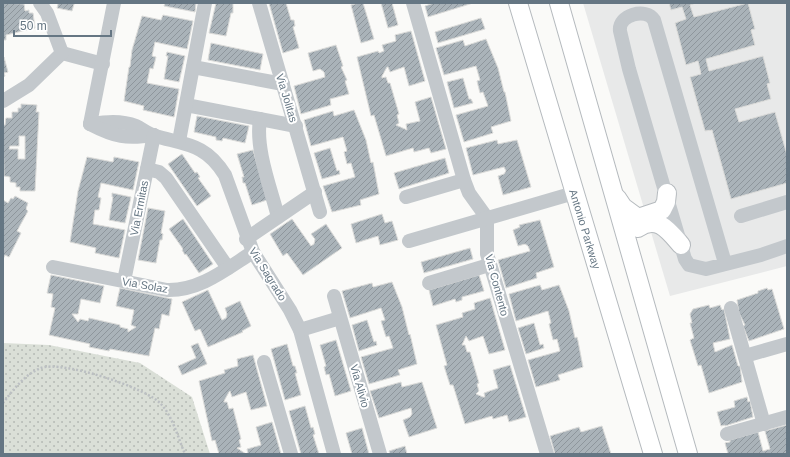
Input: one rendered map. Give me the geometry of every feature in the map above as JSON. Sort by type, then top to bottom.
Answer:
[{"type":"main road","name":"Antonio Parkway","points":[[518,3],[653,454]]},
{"type":"main road","points":[[559,3],[688,454]]},
{"type":"main road","points":[[614,193],[623,207],[638,218],[662,210],[666,202],[667,192]]},
{"type":"main road","points":[[630,249],[633,237],[638,228],[654,222],[662,224],[682,245]]},
{"type":"street","points":[[40,3],[47,13],[62,53]]},
{"type":"street","points":[[62,53],[103,64],[114,3]]},
{"type":"street","points":[[179,141],[206,3]]},
{"type":"street","name":"Via Jolitas","points":[[259,3],[320,212]]},
{"type":"street","name":"Via Contento","points":[[413,3],[464,180],[470,193],[486,218],[487,254],[489,265],[546,454]]},
{"type":"street","points":[[725,263],[654,20],[651,16],[638,14],[623,20],[620,26],[620,31],[629,69],[667,192],[685,259],[690,265],[706,269],[725,263],[762,255],[787,246]]},
{"type":"street","points":[[3,101],[29,85],[62,53]]},
{"type":"street","name":"Via Sagrado","points":[[103,64],[90,124],[110,134],[132,138],[154,136],[179,141],[203,150],[219,166],[224,175],[246,239],[290,310],[300,330],[334,454]]},
{"type":"street","points":[[193,67],[283,84]]},
{"type":"street","points":[[186,105],[296,126]]},
{"type":"street","points":[[260,119],[258,130],[261,150],[278,217]]},
{"type":"street","name":"Via Ermitas","points":[[124,282],[154,136]]},
{"type":"street","points":[[146,169],[159,172],[166,178],[228,268]]},
{"type":"street","points":[[406,197],[464,180]]},
{"type":"street","points":[[246,239],[315,192]]},
{"type":"street","points":[[409,241],[574,193]]},
{"type":"street","points":[[740,216],[787,202]]},
{"type":"street","name":"Via Solaz","points":[[54,268],[167,290],[181,291],[203,283],[253,252]]},
{"type":"street","points":[[428,282],[489,265]]},
{"type":"street","name":"Via Alivio","points":[[334,296],[380,454]]},
{"type":"street","points":[[731,308],[764,424]]},
{"type":"street","points":[[300,330],[340,318]]},
{"type":"street","points":[[744,356],[787,344]]},
{"type":"street","points":[[264,362],[291,454]]},
{"type":"street","points":[[727,434],[787,417]]},
{"type":"path","points":[[3,403],[24,379],[42,368],[62,366],[97,375],[145,393],[160,403],[165,410],[184,454]]},
{"type":"shaded area","points":[[583,3],[787,3],[787,266],[670,296]]},
{"type":"shaded area","points":[[3,343],[49,345],[140,363],[192,397],[210,454],[3,454]]},
{"type":"building","points":[[3,3],[24,4],[25,11],[29,10],[29,13],[33,13],[35,28],[6,35],[6,40],[3,40]]},
{"type":"building","points":[[55,3],[76,3],[74,4],[72,11],[57,8],[58,4]]},
{"type":"building","points":[[165,3],[196,3],[195,12],[164,6]]},
{"type":"building","points":[[216,3],[233,3],[233,13],[231,13],[226,36],[209,33]]},
{"type":"building","points":[[269,3],[286,3],[291,20],[294,20],[295,26],[293,27],[299,48],[283,53]]},
{"type":"building","points":[[363,3],[374,39],[361,43],[351,5]]},
{"type":"building","points":[[381,3],[392,3],[398,25],[388,28]]},
{"type":"building","points":[[434,3],[473,3],[428,17],[425,6]]},
{"type":"building","points":[[669,3],[696,3],[690,5],[694,17],[748,3],[755,29],[751,30],[755,45],[706,59],[709,71],[763,56],[770,83],[767,84],[771,99],[735,109],[739,122],[775,112],[787,155],[787,183],[731,199],[712,130],[705,131],[690,77],[701,74],[698,61],[686,65],[675,23],[686,19],[682,7],[671,10]]},
{"type":"building","points":[[163,15],[193,21],[187,49],[155,42],[152,56],[156,57],[153,69],[150,68],[147,83],[179,89],[174,117],[143,110],[144,106],[124,101],[132,50],[142,16],[161,20]]},
{"type":"building","points":[[481,18],[485,29],[438,43],[435,32]]},
{"type":"building","points":[[411,31],[425,81],[409,86],[404,67],[390,72],[387,67],[382,78],[386,77],[388,83],[390,83],[399,114],[397,115],[399,123],[396,125],[407,130],[406,124],[420,121],[415,102],[431,97],[446,149],[431,153],[429,148],[414,152],[413,148],[386,156],[374,115],[371,116],[357,57],[378,51],[379,53],[384,51],[382,45],[396,41],[395,35]]},
{"type":"building","points":[[486,39],[498,68],[511,121],[491,127],[493,133],[464,142],[456,115],[488,106],[483,92],[480,93],[477,81],[480,80],[476,66],[444,75],[436,48],[463,40],[465,46]]},
{"type":"building","points":[[211,43],[263,54],[260,70],[208,60]]},
{"type":"building","points":[[336,45],[343,66],[341,67],[347,80],[345,81],[349,94],[330,99],[331,105],[301,114],[294,86],[325,77],[324,72],[320,69],[313,71],[308,53]]},
{"type":"building","points":[[167,52],[185,56],[179,82],[164,79],[168,56],[166,56]]},
{"type":"building","points":[[4,57],[8,72],[4,73],[5,76],[3,77]]},
{"type":"building","points":[[463,78],[469,99],[471,99],[473,103],[454,108],[447,82]]},
{"type":"building","points":[[21,104],[37,105],[36,112],[39,112],[35,191],[20,191],[20,187],[16,187],[16,183],[10,182],[10,177],[4,176],[3,125],[5,125],[6,118],[12,118],[12,112],[18,112],[18,108],[21,108]],"holes":[[[19,136],[25,136],[25,159],[18,159],[18,149],[9,149],[10,146],[19,146]]]},
{"type":"building","points":[[354,110],[366,140],[371,163],[373,162],[379,194],[360,200],[361,205],[332,212],[323,186],[355,177],[351,163],[347,164],[344,152],[347,151],[343,137],[311,146],[304,120],[333,111],[334,116]]},
{"type":"building","points":[[197,116],[249,126],[245,143],[223,138],[222,141],[216,140],[216,137],[194,132]]},
{"type":"building","points":[[497,140],[498,144],[517,140],[531,187],[503,195],[498,176],[504,174],[506,171],[504,167],[473,175],[466,148]]},
{"type":"building","points":[[330,148],[337,171],[339,170],[340,174],[322,179],[314,153]]},
{"type":"building","points":[[253,150],[267,200],[252,205],[245,183],[243,183],[242,177],[244,177],[237,154]]},
{"type":"building","points":[[182,154],[195,173],[197,172],[200,177],[198,178],[211,196],[197,206],[168,164]]},
{"type":"building","points":[[87,157],[113,162],[114,157],[139,162],[133,190],[101,183],[98,197],[101,198],[99,210],[95,210],[93,224],[125,230],[119,258],[95,253],[96,248],[70,242],[78,191]]},
{"type":"building","points":[[445,158],[449,173],[399,189],[394,173]]},
{"type":"building","points":[[112,193],[131,197],[125,223],[109,220],[113,197]]},
{"type":"building","points":[[15,196],[28,203],[26,209],[28,211],[17,231],[21,233],[9,257],[5,255],[3,259],[3,200],[8,203],[11,198],[13,199]]},
{"type":"building","points":[[148,208],[165,211],[161,233],[163,234],[162,240],[160,240],[156,263],[138,260]]},
{"type":"building","points":[[382,214],[385,223],[392,221],[398,240],[380,245],[378,236],[356,243],[351,224]]},
{"type":"building","points":[[183,219],[213,264],[199,273],[186,254],[185,255],[182,250],[183,249],[169,229]]},
{"type":"building","points":[[292,219],[311,246],[314,244],[315,239],[311,234],[326,224],[342,248],[303,275],[287,253],[283,256],[270,234]]},
{"type":"building","points":[[540,220],[554,267],[536,273],[537,278],[506,288],[498,260],[530,251],[528,246],[525,244],[518,246],[513,230],[520,227],[519,225]]},
{"type":"building","points":[[470,248],[473,259],[424,273],[421,262]]},
{"type":"building","points":[[51,275],[104,286],[100,303],[81,299],[78,314],[72,314],[78,322],[80,319],[88,321],[89,318],[120,325],[120,327],[128,329],[128,332],[136,327],[131,325],[134,310],[116,306],[120,288],[172,299],[169,316],[162,314],[159,329],[155,328],[149,356],[89,347],[90,344],[49,335],[55,308],[51,307],[53,294],[47,293]]},
{"type":"building","points":[[479,275],[484,291],[462,297],[462,300],[456,302],[455,299],[433,306],[429,290]]},
{"type":"building","points":[[392,282],[402,307],[417,364],[398,370],[400,375],[369,384],[361,357],[393,348],[389,336],[386,337],[381,321],[385,320],[381,308],[350,318],[342,291],[372,283],[373,287]]},
{"type":"building","points":[[540,285],[542,290],[559,285],[569,311],[575,338],[577,337],[583,367],[558,375],[560,380],[536,387],[528,360],[560,351],[557,339],[553,340],[549,324],[551,323],[548,311],[516,321],[509,294]]},
{"type":"building","points":[[767,288],[768,290],[772,289],[784,329],[749,341],[743,326],[745,325],[739,313],[737,300],[758,293],[758,291]]},
{"type":"building","points":[[208,290],[222,320],[226,318],[227,314],[225,308],[240,301],[251,326],[242,331],[243,332],[208,347],[200,329],[195,331],[182,302]]},
{"type":"building","points":[[490,298],[505,350],[489,354],[483,336],[469,341],[466,336],[462,345],[465,345],[467,352],[470,352],[479,383],[477,384],[479,391],[476,394],[485,397],[484,393],[498,388],[493,370],[510,365],[526,417],[509,422],[507,415],[493,419],[492,416],[465,424],[453,385],[450,385],[444,366],[447,365],[436,325],[463,317],[462,313],[475,309],[474,303]]},
{"type":"building","points":[[709,305],[710,308],[720,305],[722,310],[724,309],[730,339],[713,343],[715,352],[732,345],[738,366],[740,366],[742,382],[709,393],[701,365],[698,366],[690,340],[694,338],[690,323],[692,323],[690,314],[693,309]]},
{"type":"building","points":[[367,320],[374,342],[376,341],[377,345],[359,351],[352,325]]},
{"type":"building","points":[[534,323],[540,345],[543,344],[544,348],[526,354],[518,328]]},
{"type":"building","points":[[336,340],[351,391],[335,396],[329,374],[326,375],[324,367],[326,366],[320,345]]},
{"type":"building","points":[[198,343],[207,364],[182,375],[178,366],[196,358],[191,346]]},
{"type":"building","points":[[287,344],[293,366],[295,366],[297,373],[295,373],[301,395],[285,400],[271,349]]},
{"type":"building","points":[[253,355],[267,406],[251,410],[246,392],[232,397],[230,391],[229,392],[224,402],[227,402],[229,409],[233,408],[241,439],[239,440],[241,447],[237,448],[246,454],[219,454],[215,440],[212,441],[199,381],[225,373],[224,370],[238,366],[237,359]]},
{"type":"building","points":[[401,382],[402,387],[422,382],[437,428],[409,437],[403,420],[410,417],[412,414],[411,408],[379,418],[370,391]]},
{"type":"building","points":[[747,397],[748,402],[750,401],[753,417],[721,426],[717,412],[735,407],[734,401]]},
{"type":"building","points":[[305,406],[311,428],[313,427],[315,434],[313,435],[319,454],[301,454],[289,411]]},
{"type":"building","points":[[272,422],[281,454],[248,454],[247,449],[261,445],[256,427]]},
{"type":"building","points":[[787,425],[787,454],[728,454],[725,443],[730,442],[730,440],[758,432],[763,451],[770,449],[765,431]]},
{"type":"building","points":[[602,426],[611,454],[555,454],[550,436],[579,427],[581,432]]},
{"type":"building","points":[[362,428],[369,454],[352,454],[346,433]]},
{"type":"building","points":[[405,446],[407,454],[390,454],[389,451]]}]
